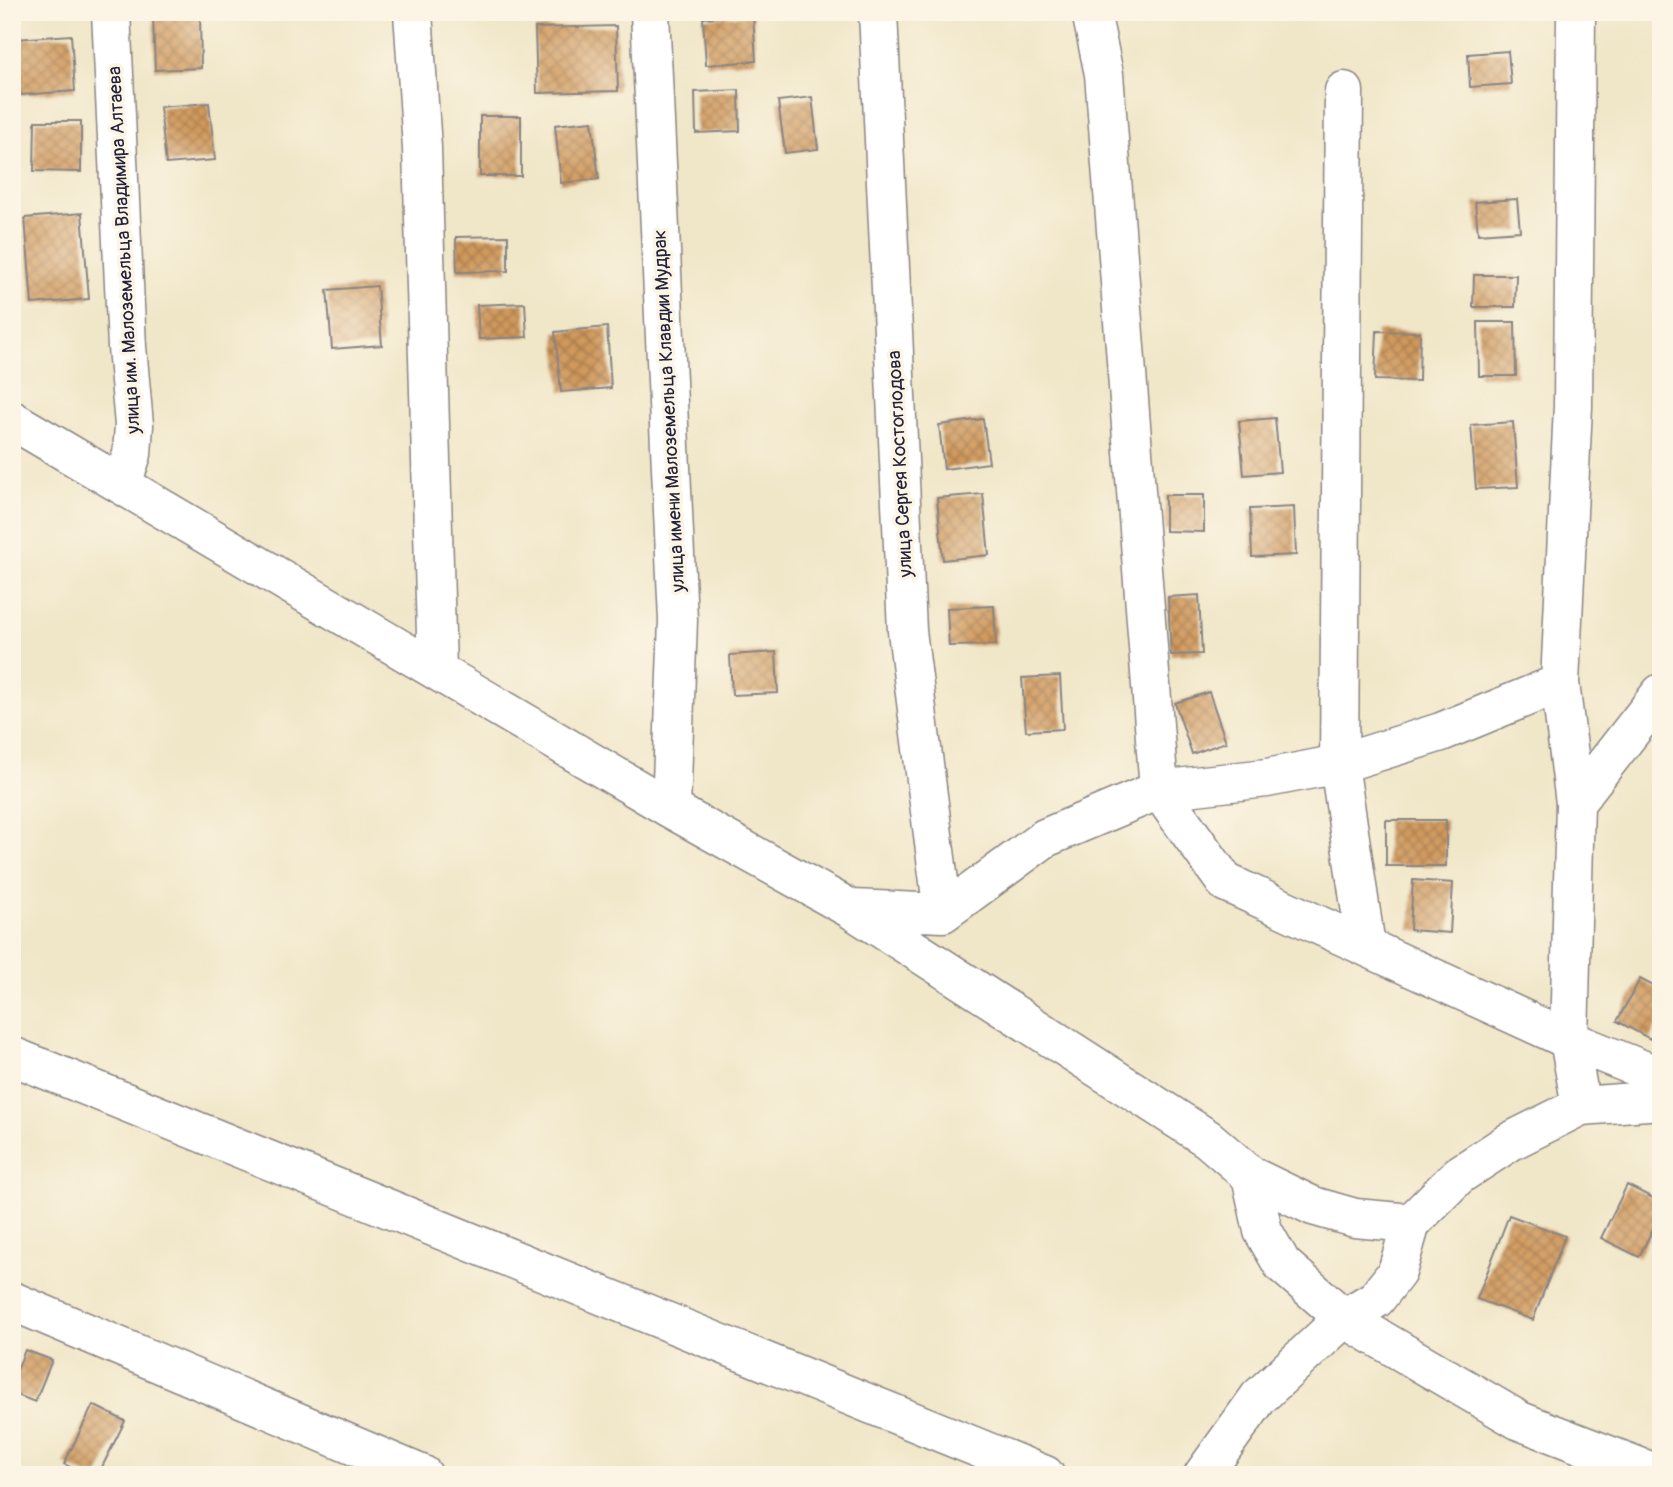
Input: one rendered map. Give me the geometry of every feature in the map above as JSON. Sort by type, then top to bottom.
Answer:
[{"type":"street","name":"улица им. Малоземельца Владимира Алтаева","points":[[111,12],[127,347],[134,425],[132,454],[122,485]]},
{"type":"street","points":[[413,12],[422,148],[437,669]]},
{"type":"street","name":"улица имени Малоземельца Клавдии Мудрак","points":[[650,12],[678,620],[671,809]]},
{"type":"street","name":"улица Сергея Костоглодова","points":[[878,12],[907,631],[943,913]]},
{"type":"street","points":[[1091,12],[1104,74],[1159,790],[1225,882],[1569,1040],[1661,1077]]},
{"type":"street","points":[[1576,12],[1573,406],[1560,683],[1575,803],[1569,1040],[1581,1107]]},
{"type":"street","points":[[1344,91],[1339,764],[1366,946]]},
{"type":"street","points":[[12,420],[671,809],[851,909],[1208,1139],[1251,1176],[1313,1206],[1355,1218],[1411,1223]]},
{"type":"street","points":[[851,909],[943,913],[1045,838],[1159,790],[1267,778],[1339,764],[1440,732],[1560,683]]},
{"type":"street","points":[[1575,803],[1661,694]]},
{"type":"street","points":[[12,1056],[1045,1475]]},
{"type":"street","points":[[1203,1475],[1259,1397],[1344,1318],[1376,1299],[1397,1272],[1411,1223],[1459,1175],[1511,1141],[1581,1107],[1661,1100]]},
{"type":"street","points":[[1251,1176],[1263,1231],[1282,1264],[1344,1318],[1520,1421],[1660,1475]]},
{"type":"street","points":[[12,1301],[423,1475]]},
{"type":"building","points":[[200,15],[201,68],[155,70],[153,17]]},
{"type":"building","points":[[753,15],[756,61],[706,65],[703,18]]},
{"type":"building","points":[[616,26],[618,91],[537,93],[535,28]]},
{"type":"building","points":[[71,35],[75,91],[20,95],[16,39]]},
{"type":"building","points":[[1508,51],[1511,84],[1470,87],[1468,54]]},
{"type":"building","points":[[739,90],[740,131],[696,133],[695,92]]},
{"type":"building","points":[[812,97],[818,149],[785,153],[778,101]]},
{"type":"building","points":[[209,103],[215,160],[166,164],[160,107]]},
{"type":"building","points":[[480,116],[521,116],[521,176],[480,176]]},
{"type":"building","points":[[35,121],[81,121],[81,172],[34,171]]},
{"type":"building","points":[[592,121],[599,179],[561,183],[555,125]]},
{"type":"building","points":[[1517,199],[1520,231],[1478,234],[1475,202]]},
{"type":"building","points":[[82,213],[89,299],[32,304],[25,218]]},
{"type":"building","points":[[508,236],[508,271],[457,272],[456,237]]},
{"type":"building","points":[[1474,275],[1516,275],[1515,307],[1473,307]]},
{"type":"building","points":[[377,286],[382,345],[332,349],[327,290]]},
{"type":"building","points":[[525,303],[527,337],[479,339],[477,305]]},
{"type":"building","points":[[1478,322],[1515,322],[1516,376],[1479,376]]},
{"type":"building","points":[[607,327],[611,388],[561,392],[555,332]]},
{"type":"building","points":[[1377,331],[1420,332],[1419,381],[1375,380]]},
{"type":"building","points":[[1275,418],[1280,472],[1244,475],[1239,421]]},
{"type":"building","points":[[983,419],[989,463],[944,469],[939,425]]},
{"type":"building","points":[[1513,422],[1518,487],[1476,489],[1471,425]]},
{"type":"building","points":[[983,494],[989,555],[943,560],[937,498]]},
{"type":"building","points":[[1165,495],[1204,495],[1204,532],[1165,531]]},
{"type":"building","points":[[1294,507],[1296,555],[1252,557],[1250,509]]},
{"type":"building","points":[[1199,595],[1202,654],[1171,655],[1168,597]]},
{"type":"building","points":[[994,606],[996,645],[949,646],[947,608]]},
{"type":"building","points":[[776,652],[778,693],[732,695],[730,655]]},
{"type":"building","points":[[1060,676],[1063,729],[1026,731],[1022,678]]},
{"type":"building","points":[[1209,692],[1226,742],[1192,754],[1175,703]]},
{"type":"building","points":[[1386,820],[1446,820],[1446,866],[1386,866]]},
{"type":"building","points":[[1413,880],[1453,883],[1450,933],[1410,930]]},
{"type":"building","points":[[1640,979],[1661,990],[1661,1019],[1650,1039],[1617,1021]]},
{"type":"building","points":[[1627,1185],[1661,1202],[1661,1213],[1639,1257],[1601,1238]]},
{"type":"building","points":[[1509,1215],[1565,1236],[1533,1320],[1477,1299]]},
{"type":"building","points":[[25,1350],[52,1360],[35,1402],[12,1393],[12,1383]]},
{"type":"building","points":[[93,1405],[125,1421],[98,1475],[86,1475],[64,1464]]}]
